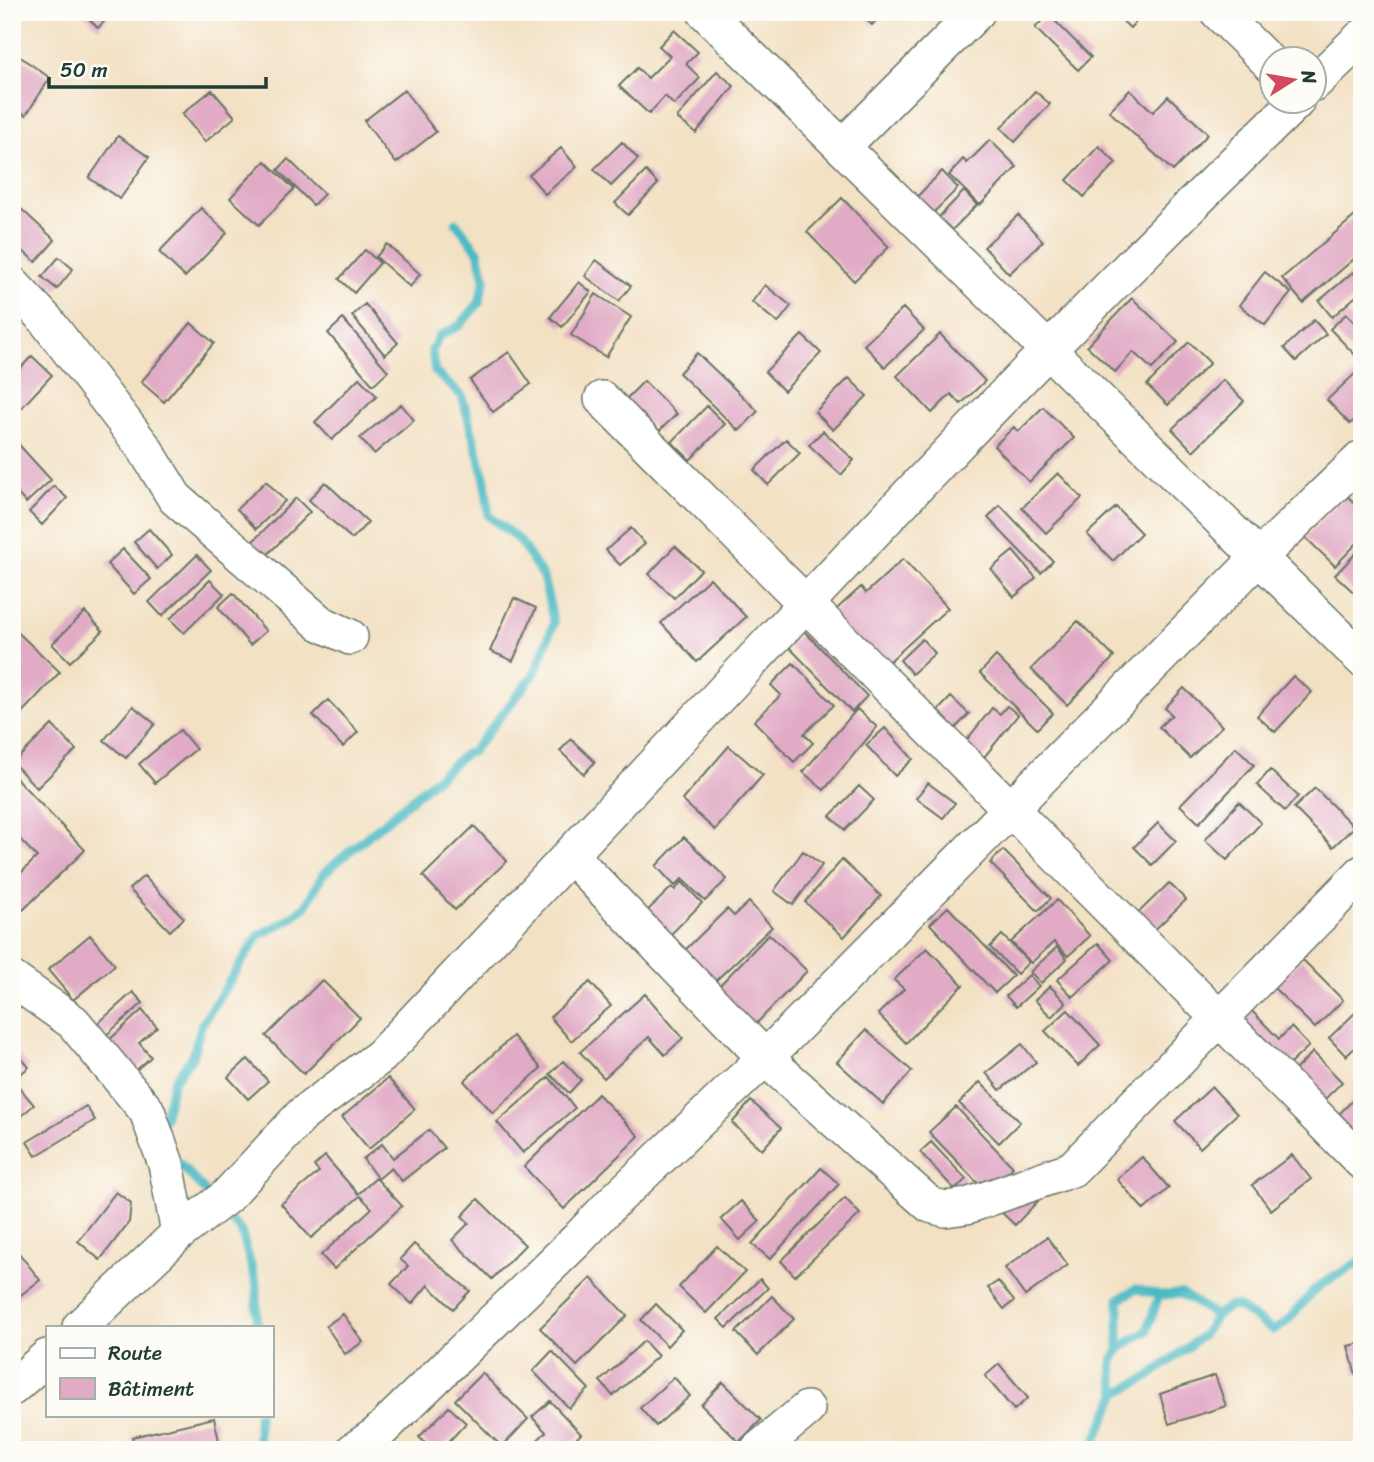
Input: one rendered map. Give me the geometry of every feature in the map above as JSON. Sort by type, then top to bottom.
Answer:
[{"type":"street","points":[[705,12],[1362,659]]},
{"type":"street","points":[[842,147],[977,12]]},
{"type":"street","points":[[1218,12],[1258,51]]},
{"type":"street","points":[[1328,70],[1362,37]]},
{"type":"street","points":[[81,1326],[179,1233],[216,1204],[303,1114],[381,1056],[806,604],[1049,351],[1282,116]]},
{"type":"street","points":[[12,284],[45,319],[145,449],[175,498],[320,623],[350,636]]},
{"type":"street","points":[[602,399],[1362,1161]]},
{"type":"street","points":[[354,1450],[386,1425],[611,1204],[765,1058],[1259,557],[1362,458]]},
{"type":"street","points":[[571,856],[765,1058],[930,1205],[945,1209],[967,1206],[1072,1169],[1362,873]]},
{"type":"street","points":[[12,979],[73,1022],[147,1111],[166,1164],[179,1233]]},
{"type":"street","points":[[12,1388],[46,1358]]},
{"type":"street","points":[[758,1450],[807,1409]]},
{"type":"building","points":[[82,12],[113,12],[98,28]]},
{"type":"building","points":[[859,12],[884,12],[872,25]]},
{"type":"building","points":[[1113,12],[1145,12],[1130,28]]},
{"type":"building","points":[[1048,14],[1091,57],[1078,70],[1035,28]]},
{"type":"building","points":[[674,30],[698,52],[686,64],[700,78],[674,105],[665,96],[649,114],[619,86],[637,68],[648,78],[670,56],[659,46]]},
{"type":"building","points":[[19,56],[50,78],[26,115],[12,106],[12,66]]},
{"type":"building","points":[[717,71],[734,86],[696,133],[677,118]]},
{"type":"building","points":[[212,90],[235,117],[205,142],[182,114]]},
{"type":"building","points":[[404,90],[436,132],[396,163],[364,121]]},
{"type":"building","points":[[1130,90],[1153,112],[1168,96],[1208,134],[1173,171],[1109,111]]},
{"type":"building","points":[[1035,91],[1050,104],[1015,142],[1001,128]]},
{"type":"building","points":[[118,136],[149,157],[120,199],[89,178]]},
{"type":"building","points":[[990,140],[1017,167],[980,205],[949,175],[963,159],[967,163]]},
{"type":"building","points":[[622,142],[638,159],[611,186],[594,169]]},
{"type":"building","points":[[1099,146],[1116,163],[1084,197],[1067,180]]},
{"type":"building","points":[[561,148],[577,167],[545,194],[529,175]]},
{"type":"building","points":[[288,159],[324,194],[313,205],[278,170]]},
{"type":"building","points":[[265,161],[294,189],[259,225],[230,198]]},
{"type":"building","points":[[646,171],[658,184],[628,215],[615,203]]},
{"type":"building","points":[[942,171],[958,188],[922,224],[906,208]]},
{"type":"building","points":[[964,191],[977,205],[951,231],[938,218]]},
{"type":"building","points":[[842,198],[889,247],[854,281],[807,232]]},
{"type":"building","points":[[19,207],[55,240],[36,262],[12,242],[12,214]]},
{"type":"building","points":[[201,208],[227,233],[185,277],[159,252]]},
{"type":"building","points":[[1018,215],[1043,241],[1009,274],[984,247]]},
{"type":"building","points":[[1355,216],[1362,225],[1362,252],[1303,303],[1282,278]]},
{"type":"building","points":[[387,244],[420,274],[410,287],[376,257]]},
{"type":"building","points":[[365,250],[380,263],[354,293],[339,279]]},
{"type":"building","points":[[59,257],[73,269],[57,289],[42,277]]},
{"type":"building","points":[[596,260],[631,286],[619,301],[585,276]]},
{"type":"building","points":[[1265,272],[1291,293],[1265,325],[1239,305]]},
{"type":"building","points":[[1353,272],[1362,283],[1362,291],[1332,317],[1319,301]]},
{"type":"building","points":[[579,282],[591,292],[562,327],[550,317]]},
{"type":"building","points":[[765,285],[791,306],[778,323],[752,302]]},
{"type":"building","points":[[596,294],[631,317],[606,357],[571,335]]},
{"type":"building","points":[[1132,298],[1178,342],[1152,369],[1133,352],[1115,372],[1087,346]]},
{"type":"building","points":[[365,304],[398,343],[385,355],[352,316]]},
{"type":"building","points":[[903,308],[924,330],[885,367],[864,345]]},
{"type":"building","points":[[1346,314],[1362,330],[1362,362],[1330,329]]},
{"type":"building","points":[[343,319],[388,371],[373,385],[328,333]]},
{"type":"building","points":[[1314,320],[1326,334],[1296,361],[1284,348]]},
{"type":"building","points":[[191,323],[214,343],[164,402],[141,382]]},
{"type":"building","points":[[940,334],[985,381],[961,404],[951,394],[932,413],[897,376]]},
{"type":"building","points":[[802,335],[821,353],[784,391],[765,372]]},
{"type":"building","points":[[1189,342],[1210,363],[1168,405],[1147,385]]},
{"type":"building","points":[[509,352],[531,384],[493,412],[470,380]]},
{"type":"building","points":[[697,353],[758,411],[739,431],[679,373]]},
{"type":"building","points":[[32,356],[52,375],[12,418],[12,377]]},
{"type":"building","points":[[1362,367],[1362,413],[1350,424],[1327,400]]},
{"type":"building","points":[[359,378],[377,396],[332,440],[315,422]]},
{"type":"building","points":[[849,378],[867,396],[833,430],[815,412]]},
{"type":"building","points":[[1223,380],[1244,401],[1193,451],[1172,429]]},
{"type":"building","points":[[644,381],[677,414],[658,432],[625,400]]},
{"type":"building","points":[[401,404],[414,420],[374,454],[360,438]]},
{"type":"building","points":[[707,406],[725,424],[690,460],[672,442]]},
{"type":"building","points":[[1043,407],[1074,438],[1029,482],[994,446],[1014,427],[1018,432]]},
{"type":"building","points":[[823,431],[854,460],[841,475],[809,445]]},
{"type":"building","points":[[12,437],[51,480],[26,503],[12,488]]},
{"type":"building","points":[[786,439],[800,453],[768,485],[754,470]]},
{"type":"building","points":[[1058,473],[1082,498],[1046,533],[1022,508]]},
{"type":"building","points":[[266,481],[285,501],[256,529],[237,509]]},
{"type":"building","points":[[325,482],[368,522],[352,539],[309,500]]},
{"type":"building","points":[[54,486],[67,498],[42,525],[29,512]]},
{"type":"building","points":[[1346,495],[1362,510],[1362,538],[1335,566],[1305,537]]},
{"type":"building","points":[[296,498],[310,512],[264,558],[250,544]]},
{"type":"building","points":[[1000,505],[1053,561],[1041,573],[988,518]]},
{"type":"building","points":[[1116,507],[1141,533],[1113,561],[1087,534]]},
{"type":"building","points":[[631,528],[645,544],[620,565],[606,550]]},
{"type":"building","points":[[149,529],[172,555],[157,569],[134,542]]},
{"type":"building","points":[[675,546],[701,570],[674,598],[649,574]]},
{"type":"building","points":[[1362,547],[1362,600],[1335,575]]},
{"type":"building","points":[[123,549],[151,579],[134,594],[107,564]]},
{"type":"building","points":[[1013,551],[1036,578],[1014,597],[991,569]]},
{"type":"building","points":[[197,555],[211,570],[162,616],[149,602]]},
{"type":"building","points":[[903,559],[948,608],[880,670],[830,615],[861,587],[866,593]]},
{"type":"building","points":[[710,578],[746,617],[697,662],[661,623]]},
{"type":"building","points":[[210,580],[224,594],[184,633],[170,619]]},
{"type":"building","points":[[233,593],[266,631],[250,645],[218,607]]},
{"type":"building","points":[[514,598],[536,608],[513,661],[490,651]]},
{"type":"building","points":[[85,612],[103,631],[70,662],[52,644]]},
{"type":"building","points":[[1078,621],[1114,657],[1067,705],[1031,669]]},
{"type":"building","points":[[12,627],[60,672],[15,720],[12,717],[12,680],[19,673],[12,667]]},
{"type":"building","points":[[804,631],[867,696],[852,712],[788,646]]},
{"type":"building","points":[[922,639],[935,653],[912,674],[900,660]]},
{"type":"building","points":[[996,656],[1053,713],[1037,729],[980,673]]},
{"type":"building","points":[[793,663],[834,705],[804,734],[813,743],[794,762],[754,721],[781,695],[771,685]]},
{"type":"building","points":[[1293,676],[1312,692],[1275,732],[1257,716]]},
{"type":"building","points":[[1184,688],[1222,726],[1190,758],[1159,727],[1172,715],[1165,708]]},
{"type":"building","points":[[951,697],[969,714],[946,738],[928,721]]},
{"type":"building","points":[[328,700],[358,732],[343,747],[313,715]]},
{"type":"building","points":[[133,706],[155,724],[126,758],[104,740]]},
{"type":"building","points":[[1007,706],[1018,715],[981,761],[962,746],[992,708],[1000,714]]},
{"type":"building","points":[[857,709],[877,727],[824,790],[803,772]]},
{"type":"building","points":[[52,725],[76,750],[37,788],[13,763]]},
{"type":"building","points":[[885,728],[913,759],[895,776],[866,745]]},
{"type":"building","points":[[180,730],[196,749],[155,783],[139,764]]},
{"type":"building","points":[[571,739],[595,762],[584,774],[560,751]]},
{"type":"building","points":[[729,746],[763,775],[715,830],[682,800]]},
{"type":"building","points":[[1236,747],[1254,765],[1199,823],[1180,805]]},
{"type":"building","points":[[1270,770],[1298,796],[1285,811],[1257,785]]},
{"type":"building","points":[[12,774],[85,850],[23,910],[12,899],[12,882],[37,857],[12,831]]},
{"type":"building","points":[[928,783],[955,803],[943,818],[916,798]]},
{"type":"building","points":[[859,786],[874,800],[845,830],[830,816]]},
{"type":"building","points":[[1315,788],[1354,827],[1333,847],[1294,808]]},
{"type":"building","points":[[1239,802],[1261,823],[1227,860],[1205,840]]},
{"type":"building","points":[[1158,823],[1176,841],[1152,865],[1134,847]]},
{"type":"building","points":[[474,826],[507,861],[455,910],[423,876]]},
{"type":"building","points":[[684,837],[727,879],[705,901],[682,879],[675,886],[656,866]]},
{"type":"building","points":[[1003,850],[1051,898],[1038,911],[990,863]]},
{"type":"building","points":[[803,851],[822,865],[793,905],[774,891]]},
{"type":"building","points":[[842,860],[881,896],[844,937],[805,902]]},
{"type":"building","points":[[144,876],[184,918],[170,931],[129,889]]},
{"type":"building","points":[[682,882],[702,903],[668,937],[645,913],[672,887],[675,890]]},
{"type":"building","points":[[1169,883],[1186,900],[1147,937],[1131,920]]},
{"type":"building","points":[[1057,900],[1090,936],[1068,956],[1054,942],[1031,963],[1011,942]]},
{"type":"building","points":[[749,902],[772,927],[709,987],[679,956],[727,909],[734,916]]},
{"type":"building","points":[[948,907],[1013,976],[995,993],[930,924]]},
{"type":"building","points":[[769,934],[807,971],[752,1028],[714,991]]},
{"type":"building","points":[[90,935],[115,965],[73,1000],[48,970]]},
{"type":"building","points":[[1002,935],[1029,962],[1017,974],[990,947]]},
{"type":"building","points":[[1098,943],[1113,960],[1073,997],[1057,980]]},
{"type":"building","points":[[1057,947],[1067,959],[1041,983],[1030,972]]},
{"type":"building","points":[[927,948],[963,985],[906,1043],[878,1014],[904,989],[894,980]]},
{"type":"building","points":[[1302,959],[1343,1000],[1315,1028],[1274,988]]},
{"type":"building","points":[[1029,975],[1039,986],[1016,1007],[1006,996]]},
{"type":"building","points":[[322,980],[360,1018],[304,1074],[266,1036]]},
{"type":"building","points":[[590,982],[611,1006],[571,1041],[550,1017]]},
{"type":"building","points":[[1050,986],[1066,1003],[1051,1017],[1035,1000]]},
{"type":"building","points":[[133,992],[143,1003],[104,1037],[94,1027]]},
{"type":"building","points":[[645,994],[683,1038],[665,1055],[649,1037],[604,1078],[580,1052]]},
{"type":"building","points":[[1249,1008],[1279,1039],[1291,1027],[1309,1046],[1273,1080],[1226,1030]]},
{"type":"building","points":[[142,1010],[157,1027],[139,1043],[151,1057],[134,1072],[107,1042]]},
{"type":"building","points":[[1068,1010],[1100,1045],[1078,1066],[1045,1031]]},
{"type":"building","points":[[1358,1010],[1362,1014],[1362,1041],[1346,1056],[1329,1038]]},
{"type":"building","points":[[866,1030],[912,1071],[883,1104],[837,1062]]},
{"type":"building","points":[[513,1036],[541,1068],[493,1113],[464,1081]]},
{"type":"building","points":[[1022,1044],[1036,1062],[1000,1090],[986,1073]]},
{"type":"building","points":[[12,1047],[29,1067],[13,1080],[34,1105],[15,1121],[12,1118]]},
{"type":"building","points":[[1313,1052],[1342,1082],[1309,1115],[1280,1085]]},
{"type":"building","points":[[248,1059],[268,1081],[248,1099],[228,1077]]},
{"type":"building","points":[[563,1061],[581,1080],[569,1093],[550,1074]]},
{"type":"building","points":[[549,1077],[575,1108],[523,1153],[497,1122]]},
{"type":"building","points":[[388,1078],[415,1109],[369,1149],[342,1117]]},
{"type":"building","points":[[980,1082],[1020,1122],[999,1143],[959,1103]]},
{"type":"building","points":[[1212,1087],[1237,1114],[1200,1148],[1175,1121]]},
{"type":"building","points":[[598,1094],[639,1136],[564,1209],[524,1167]]},
{"type":"building","points":[[1357,1096],[1362,1100],[1362,1125],[1349,1138],[1332,1121]]},
{"type":"building","points":[[751,1101],[781,1128],[762,1150],[732,1123]]},
{"type":"building","points":[[86,1106],[95,1120],[36,1156],[27,1142]]},
{"type":"building","points":[[956,1107],[1013,1167],[987,1193],[929,1132]]},
{"type":"building","points":[[429,1130],[444,1148],[402,1181],[391,1168],[378,1179],[363,1159],[382,1144],[393,1158]]},
{"type":"building","points":[[931,1142],[966,1179],[955,1190],[920,1152]]},
{"type":"building","points":[[1292,1155],[1311,1179],[1271,1210],[1252,1185]]},
{"type":"building","points":[[325,1156],[358,1194],[376,1178],[402,1206],[334,1269],[321,1255],[372,1208],[360,1196],[311,1238],[281,1204],[319,1172],[314,1166]]},
{"type":"building","points":[[1142,1157],[1169,1188],[1144,1210],[1117,1179]]},
{"type":"building","points":[[821,1168],[839,1184],[770,1259],[752,1244]]},
{"type":"building","points":[[1024,1187],[1038,1201],[1015,1225],[1001,1212]]},
{"type":"building","points":[[116,1192],[131,1203],[129,1222],[100,1260],[78,1241]]},
{"type":"building","points":[[845,1198],[860,1214],[795,1276],[781,1261]]},
{"type":"building","points":[[478,1199],[525,1245],[492,1279],[452,1240],[469,1223],[462,1216]]},
{"type":"building","points":[[741,1201],[760,1221],[740,1240],[721,1219]]},
{"type":"building","points":[[1047,1237],[1068,1265],[1025,1296],[1005,1268]]},
{"type":"building","points":[[12,1244],[40,1280],[12,1302]]},
{"type":"building","points":[[414,1244],[470,1291],[453,1309],[428,1285],[412,1304],[391,1284],[408,1266],[400,1259]]},
{"type":"building","points":[[717,1246],[745,1272],[706,1313],[679,1287]]},
{"type":"building","points":[[591,1278],[627,1316],[577,1366],[540,1328]]},
{"type":"building","points":[[760,1279],[768,1288],[727,1328],[718,1319]]},
{"type":"building","points":[[998,1281],[1014,1301],[1004,1309],[988,1288]]},
{"type":"building","points":[[772,1296],[794,1319],[758,1355],[736,1332]]},
{"type":"building","points":[[656,1304],[682,1330],[667,1346],[641,1320]]},
{"type":"building","points":[[343,1314],[363,1342],[345,1354],[326,1326]]},
{"type":"building","points":[[644,1341],[658,1356],[613,1396],[600,1381]]},
{"type":"building","points":[[1362,1343],[1362,1374],[1356,1375],[1348,1346]]},
{"type":"building","points":[[552,1351],[589,1389],[569,1408],[533,1371]]},
{"type":"building","points":[[999,1364],[1028,1398],[1014,1410],[985,1376]]},
{"type":"building","points":[[482,1373],[528,1419],[502,1447],[455,1400]]},
{"type":"building","points":[[1215,1375],[1226,1406],[1169,1424],[1160,1394]]},
{"type":"building","points":[[674,1377],[690,1396],[656,1426],[640,1408]]},
{"type":"building","points":[[723,1382],[761,1420],[739,1442],[701,1405]]},
{"type":"building","points":[[550,1401],[581,1434],[565,1450],[527,1450],[546,1432],[532,1417]]},
{"type":"building","points":[[449,1407],[466,1423],[441,1450],[432,1450],[419,1437]]},
{"type":"building","points":[[214,1418],[221,1450],[135,1450],[132,1437]]},
{"type":"waterway","points":[[164,1119],[174,1080],[192,1057],[202,1024],[259,935],[283,923],[305,907],[323,874],[465,754],[472,752],[535,673],[554,623],[543,577],[520,541],[489,516],[485,480],[462,396],[435,372],[432,350],[439,336],[459,326],[479,303],[485,279],[478,251],[456,223]]},
{"type":"waterway","points":[[178,1162],[213,1200]]},
{"type":"waterway","points":[[222,1211],[241,1231],[257,1286],[257,1326]]},
{"type":"waterway","points":[[1091,1450],[1117,1393],[1147,1378],[1202,1336],[1216,1316],[1229,1306],[1238,1307],[1273,1330],[1279,1328],[1321,1285],[1362,1259]]},
{"type":"waterway","points":[[1119,1348],[1119,1299],[1136,1289],[1159,1295]]},
{"type":"waterway","points":[[1117,1393],[1113,1361],[1120,1349],[1147,1331],[1159,1295],[1182,1294],[1216,1316]]},
{"type":"waterway","points":[[258,1416],[258,1450]]}]
